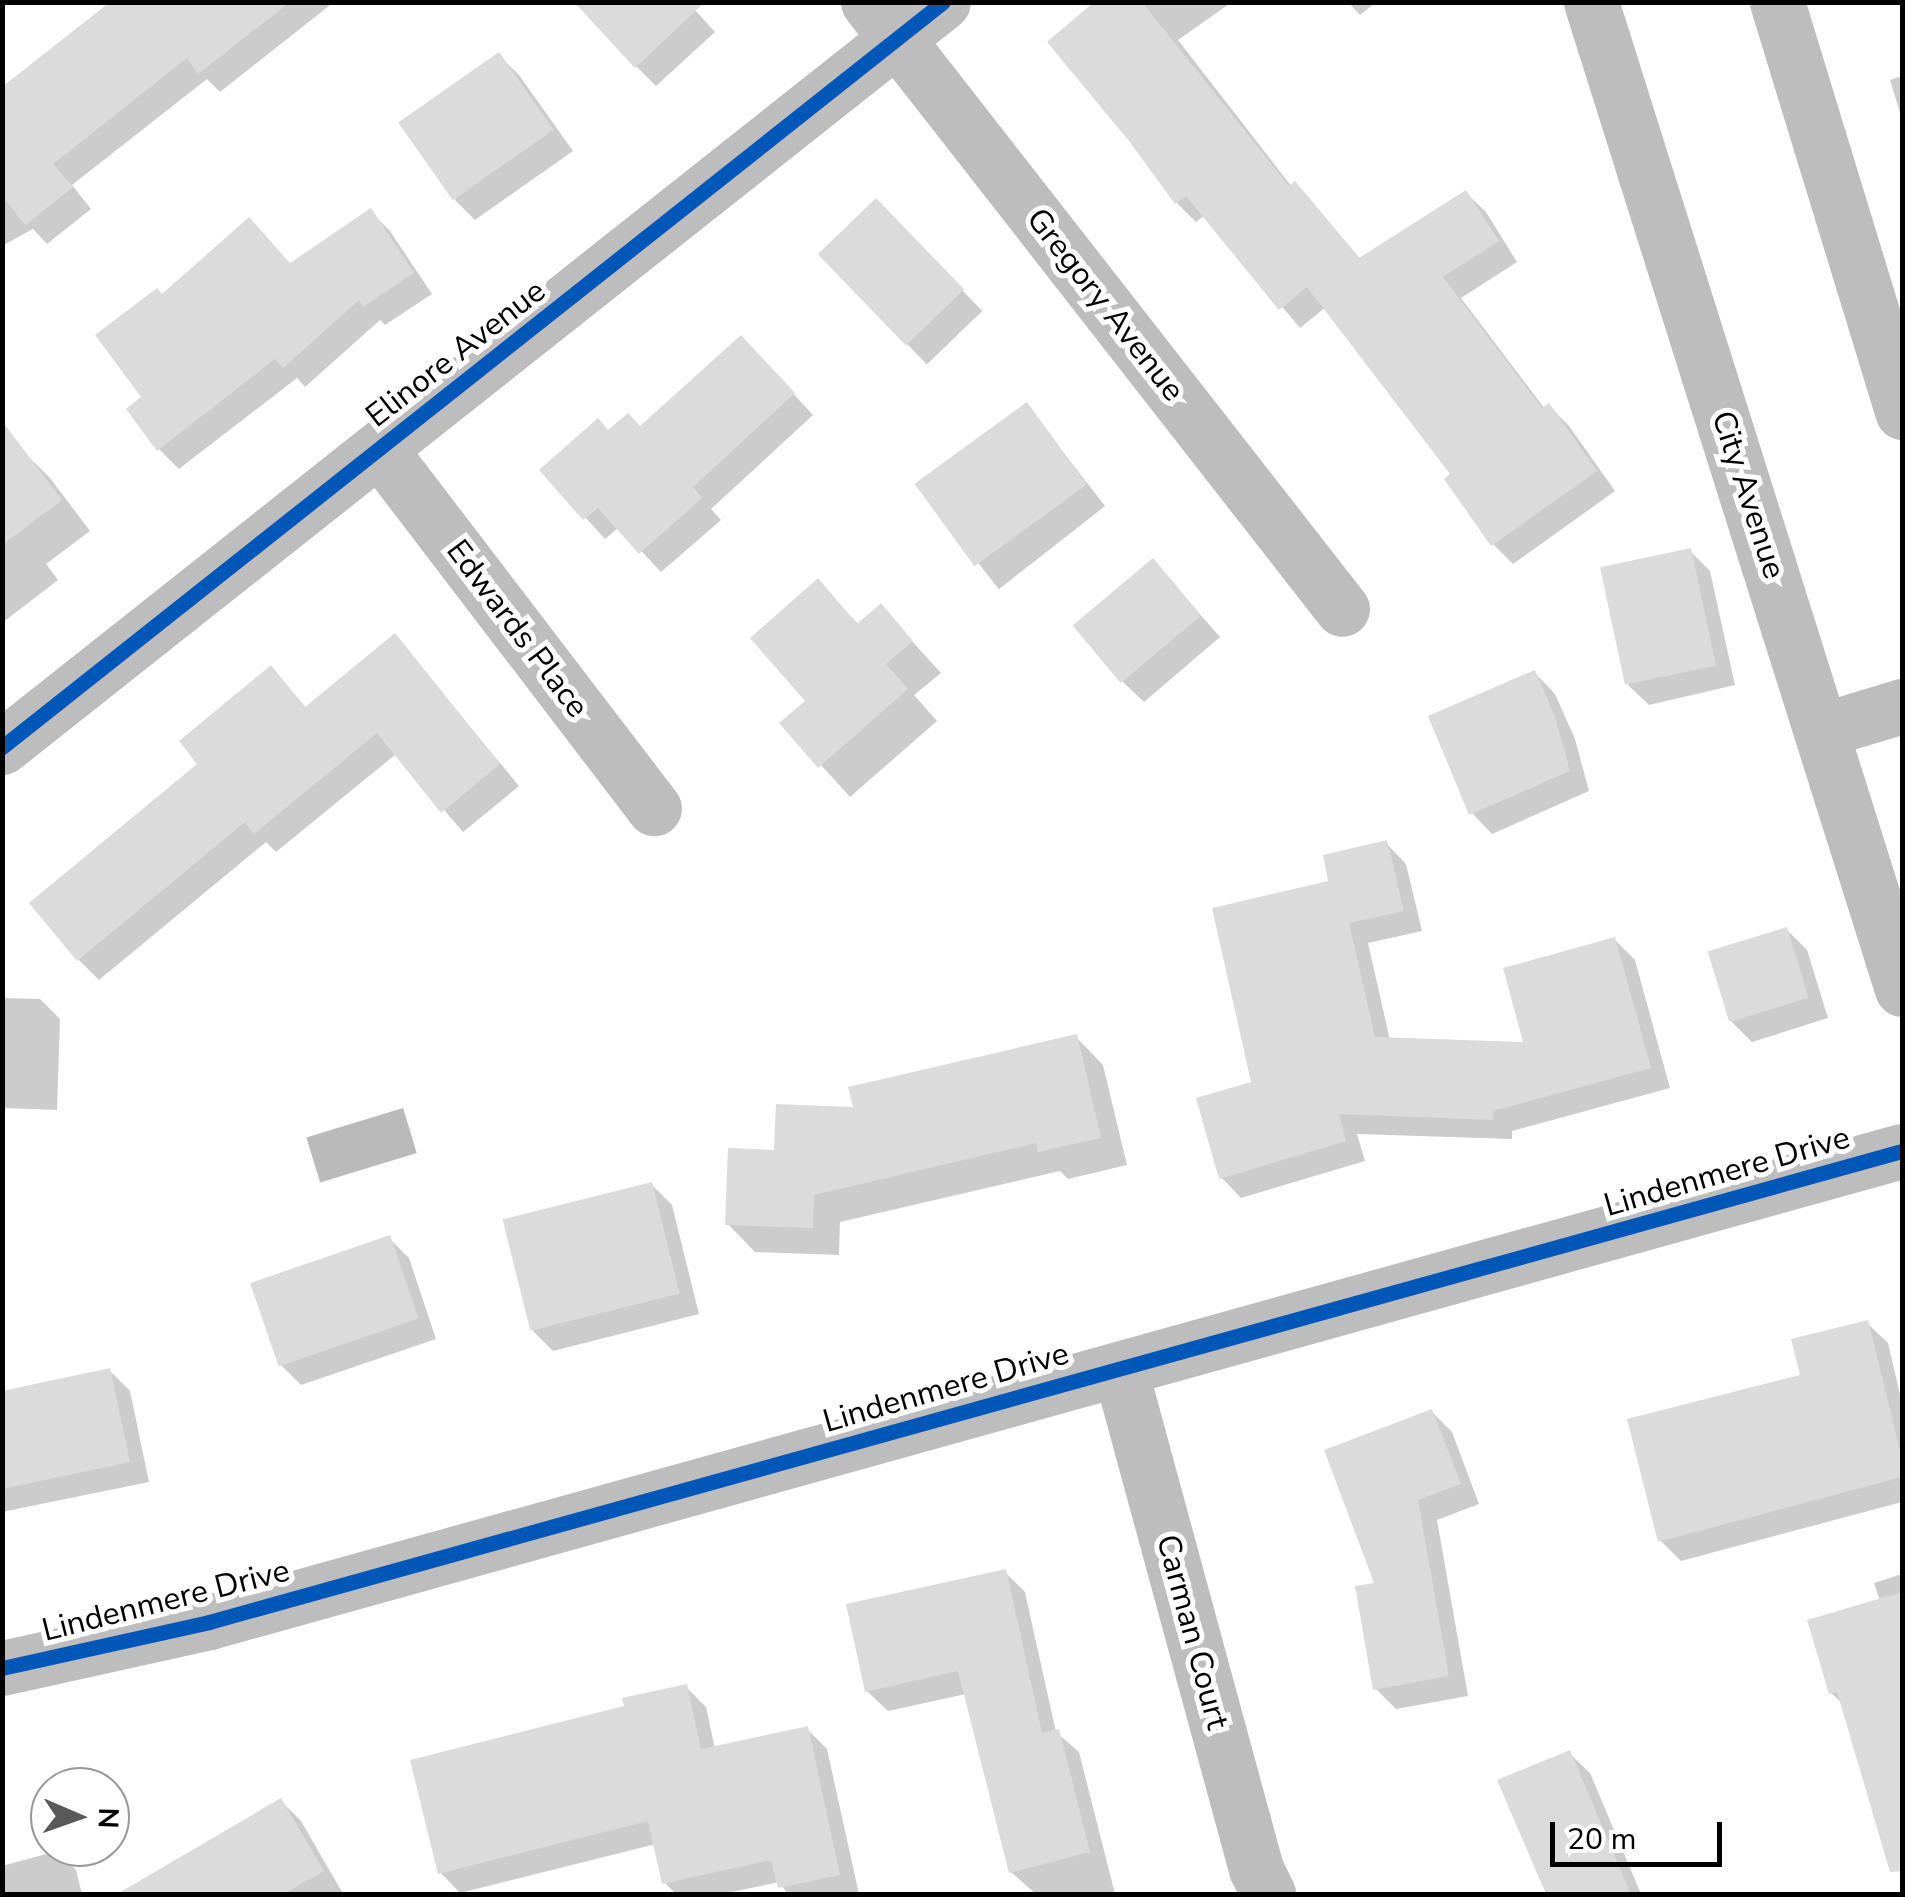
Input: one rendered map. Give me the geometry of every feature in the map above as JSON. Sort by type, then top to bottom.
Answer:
[{"type":"street","name":"Elinore Avenue","points":[[2,748],[380,450],[883,21],[943,2]]},
{"type":"street","name":"City Avenue","points":[[1591,2],[1902,989]]},
{"type":"street","points":[[1777,2],[1902,412]]},
{"type":"street","name":"Gregory Avenue","points":[[883,21],[1342,608]]},
{"type":"street","name":"Edwards Place","points":[[380,450],[654,808]]},
{"type":"street","points":[[1823,730],[1902,706]]},
{"type":"street","name":"Lindenmere Drive","points":[[2,1668],[210,1622],[1902,1152]]},
{"type":"street","name":"Carman Court","points":[[1120,1369],[1256,1868],[1268,1894]]},
{"type":"shaded area","points":[[403,1108],[417,1153],[320,1182],[306,1138]]},
{"type":"building","points":[[110,2],[290,2],[198,74],[187,58],[53,164],[73,187],[25,225],[6,201],[2,204],[2,87]]},
{"type":"building","points":[[574,2],[705,2],[635,68]]},
{"type":"building","points":[[1094,2],[1142,2],[1289,186],[1295,181],[1359,258],[1466,190],[1499,241],[1443,277],[1542,408],[1549,403],[1597,471],[1491,546],[1444,479],[1450,474],[1307,287],[1279,310],[1186,196],[1175,204],[1047,42]]},
{"type":"building","points":[[499,52],[553,130],[453,200],[398,123]]},
{"type":"building","points":[[876,198],[964,289],[906,346],[818,254]]},
{"type":"building","points":[[371,208],[414,273],[363,307],[359,300],[283,368],[275,359],[157,451],[126,409],[141,397],[95,335],[157,288],[162,294],[249,217],[290,263]]},
{"type":"building","points":[[741,335],[795,393],[693,487],[702,498],[639,554],[598,508],[583,520],[539,470],[598,418],[608,430],[628,413],[640,426]]},
{"type":"building","points":[[1027,402],[1087,485],[975,566],[915,484]]},
{"type":"building","points":[[2,421],[62,500],[2,545]]},
{"type":"building","points":[[1691,548],[1716,665],[1625,685],[1600,567]]},
{"type":"building","points":[[1153,558],[1201,615],[1121,683],[1073,625]]},
{"type":"building","points":[[818,578],[857,624],[881,603],[913,641],[886,664],[908,689],[818,768],[779,723],[805,701],[750,638]]},
{"type":"building","points":[[395,633],[500,764],[441,813],[377,733],[254,834],[245,822],[77,961],[29,903],[197,764],[179,741],[271,665],[305,707]]},
{"type":"building","points":[[1535,670],[1555,717],[1570,771],[1469,815],[1428,716]]},
{"type":"building","points":[[1387,840],[1404,911],[1349,923],[1375,1037],[1523,1042],[1503,968],[1615,937],[1651,1068],[1493,1111],[1493,1120],[1339,1114],[1346,1141],[1219,1179],[1196,1098],[1251,1082],[1212,908],[1328,881],[1323,855]]},
{"type":"building","points":[[1787,927],[1809,998],[1729,1022],[1708,951]]},
{"type":"building","points":[[1077,1034],[1101,1138],[1038,1152],[1036,1143],[814,1195],[813,1228],[725,1225],[728,1148],[774,1150],[776,1104],[853,1107],[848,1087]]},
{"type":"building","points":[[652,1182],[680,1294],[530,1331],[503,1219]]},
{"type":"building","points":[[390,1235],[419,1318],[279,1366],[250,1283]]},
{"type":"building","points":[[1868,1320],[1902,1459],[1902,1477],[1658,1542],[1627,1419],[1800,1375],[1791,1339]]},
{"type":"building","points":[[110,1368],[130,1462],[2,1489],[2,1391]]},
{"type":"building","points":[[1432,1409],[1461,1484],[1418,1500],[1449,1676],[1373,1690],[1355,1586],[1374,1583],[1324,1450]]},
{"type":"building","points":[[1006,1569],[1042,1733],[1059,1729],[1090,1852],[1009,1873],[958,1671],[865,1692],[846,1604]]},
{"type":"building","points":[[1902,1592],[1902,1871],[1890,1872],[1837,1692],[1829,1694],[1807,1620]]},
{"type":"building","points":[[687,1684],[701,1749],[808,1726],[840,1875],[778,1888],[771,1860],[662,1884],[648,1821],[438,1874],[410,1760],[624,1706],[622,1698]]},
{"type":"building","points":[[1570,1750],[1631,1894],[1546,1894],[1497,1780]]},
{"type":"building","points":[[281,1798],[324,1871],[284,1894],[117,1894]]},
{"type":"cycle path","points":[[2,747],[943,2]]},
{"type":"cycle path","points":[[2,1668],[209,1622],[1902,1151]]}]
